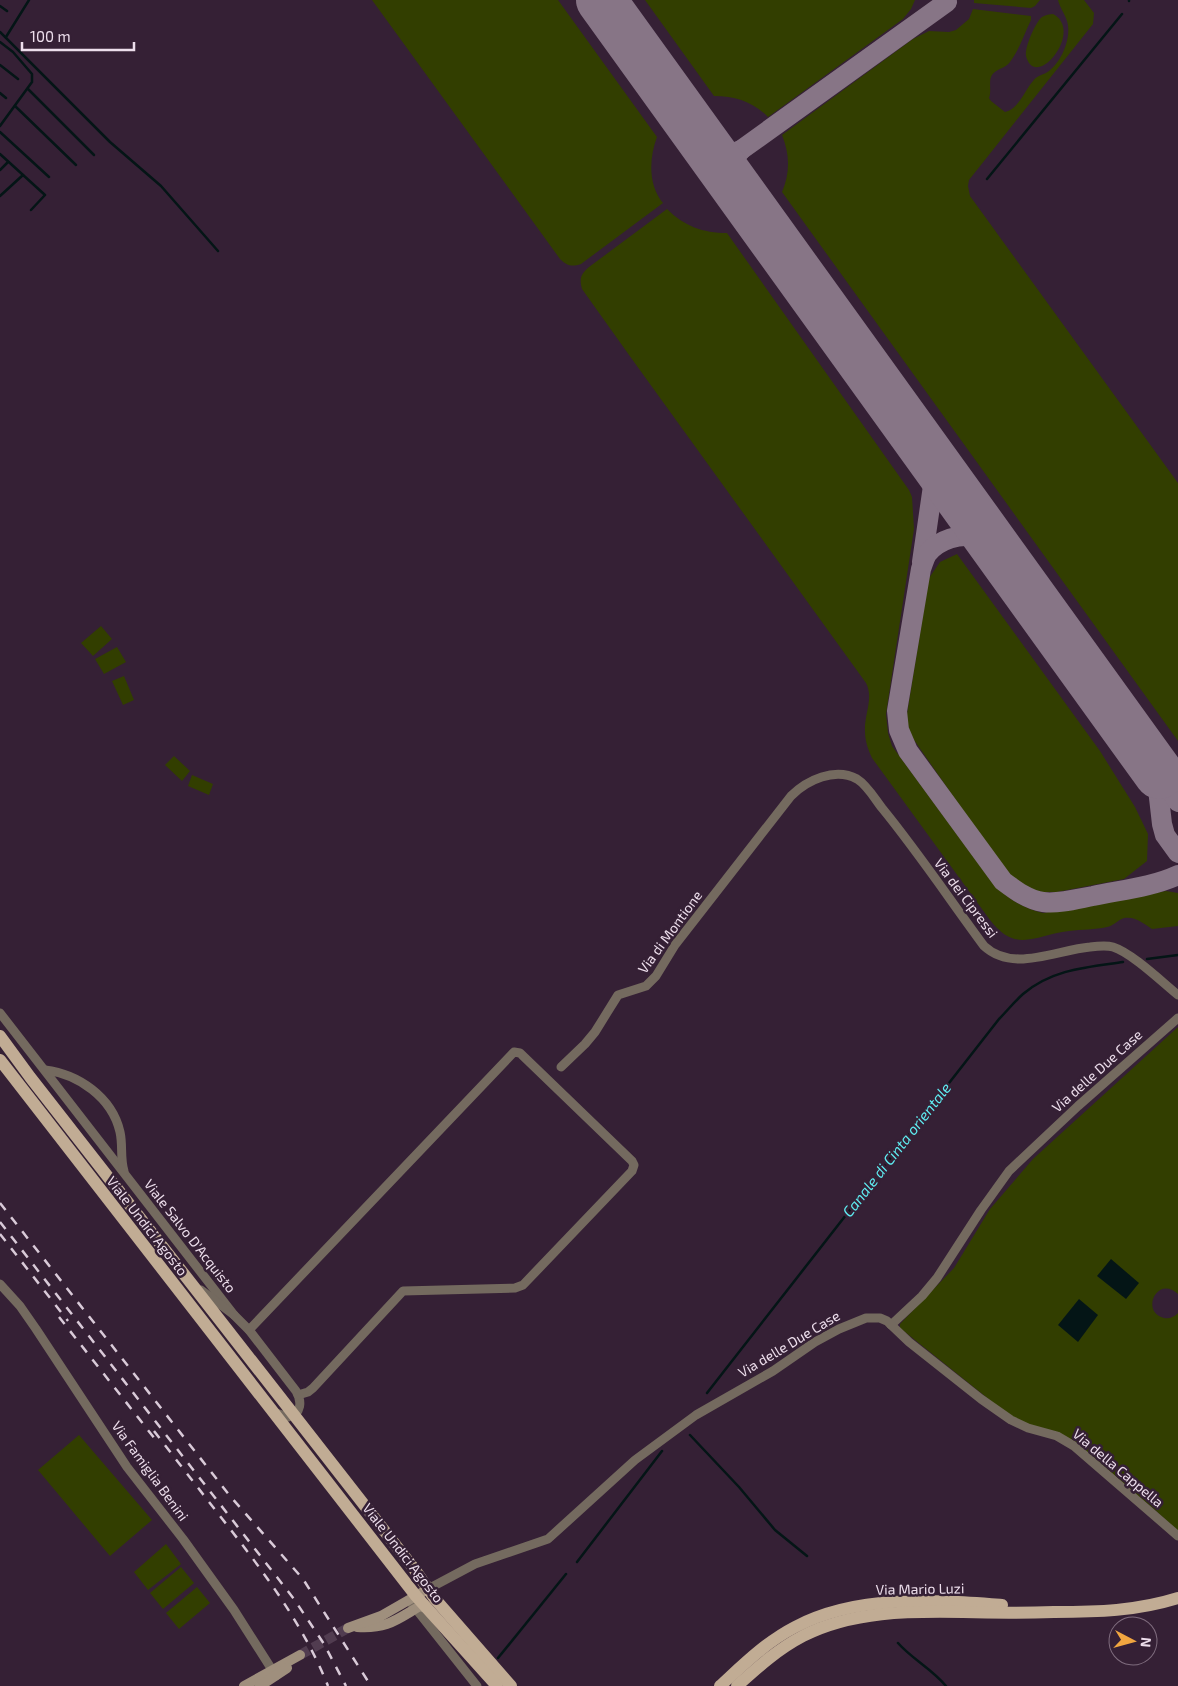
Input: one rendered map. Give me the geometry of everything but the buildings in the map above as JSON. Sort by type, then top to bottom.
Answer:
[{"type":"main road","name":"Viale Undici Agosto","points":[[0,1036],[20,1075],[413,1598],[497,1686]]},
{"type":"main road","name":"Viale Undici Agosto","points":[[0,1060],[20,1075],[186,1276],[434,1598],[511,1686]]},
{"type":"main road","points":[[421,1608],[382,1627],[348,1627],[381,1616],[428,1589]]},
{"type":"main road","name":"Via Mario Luzi","points":[[737,1686],[768,1658],[784,1647],[805,1635],[851,1620],[882,1614],[921,1612],[1021,1614],[1123,1610],[1178,1598]]},
{"type":"main road","name":"Via Mario Luzi","points":[[721,1685],[754,1654],[796,1626],[820,1616],[860,1605],[934,1602],[1000,1605],[1054,1612]]},
{"type":"main road","points":[[260,1686],[274,1673],[299,1656]]},
{"type":"main road","points":[[244,1686],[274,1673]]},
{"type":"street","name":"Via dei Cipressi","points":[[814,780],[831,775],[841,775],[853,777],[861,782],[892,820],[978,940],[992,953],[1003,958],[1017,960],[1087,947],[1113,947],[1130,957],[1178,995]]},
{"type":"street","name":"Via di Montione","points":[[561,1067],[595,1032],[618,995],[642,988],[652,982],[662,969],[675,945],[791,796],[814,780]]},
{"type":"street","name":"Viale Salvo D'Acquisto","points":[[0,1013],[234,1315]]},
{"type":"street","name":"Via delle Due Case","points":[[428,1589],[475,1564],[548,1540],[635,1460],[676,1429],[716,1402],[773,1371],[815,1342],[839,1329],[866,1318],[880,1318],[891,1325],[922,1296],[937,1278],[1009,1171],[1128,1061],[1178,1018]]},
{"type":"street","points":[[250,1330],[513,1053],[520,1053],[632,1161],[634,1166],[632,1171],[523,1285],[515,1288],[403,1291],[313,1388],[308,1392],[298,1395],[300,1405],[294,1415],[283,1417],[272,1410]]},
{"type":"street","points":[[20,1075],[38,1061]]},
{"type":"street","name":"Viale Salvo D'Acquisto","points":[[45,1070],[66,1075],[79,1081],[106,1104],[120,1130],[121,1161],[125,1173]]},
{"type":"street","name":"Viale Undici Agosto","points":[[186,1276],[201,1291],[234,1315],[250,1330],[298,1395]]},
{"type":"street","name":"Via Famiglia Benini","points":[[0,1284],[20,1306],[127,1467],[183,1539],[228,1602],[274,1673]]},
{"type":"street","name":"Via della Cappella","points":[[891,1325],[909,1342],[981,1399],[1011,1420],[1028,1428],[1057,1436],[1074,1446],[1178,1536]]},
{"type":"street","points":[[421,1608],[477,1686]]},
{"type":"green space","points":[[372,0],[558,0],[657,137],[652,154],[651,171],[658,196],[663,203],[581,264],[572,266],[565,263],[560,259]]},
{"type":"green space","points":[[645,0],[915,0],[903,19],[768,117],[756,107],[744,101],[730,97],[714,96]]},
{"type":"green space","points":[[974,0],[1040,0],[1031,8],[974,3]]},
{"type":"green space","points":[[1058,0],[1084,0],[1094,13],[1093,24],[969,180],[968,186],[970,196],[1178,483],[1178,741],[782,192],[788,164],[782,135],[913,39],[929,31],[949,32],[956,30],[969,19],[973,9],[1031,16],[1031,20],[1013,57],[1008,64],[996,71],[991,77],[989,98],[1005,112],[1010,110],[1018,104],[1035,79],[1054,67],[1062,55],[1067,41],[1068,27]]},
{"type":"green space","points":[[1053,14],[1061,22],[1064,33],[1061,44],[1055,55],[1047,63],[1039,67],[1031,65],[1026,52],[1031,35],[1042,17]]},
{"type":"green space","points":[[667,209],[680,220],[694,227],[710,232],[727,233],[909,490],[912,497],[914,529],[886,714],[888,733],[892,746],[992,882],[1015,902],[1043,913],[1166,891],[1178,893],[1178,926],[1152,929],[1139,920],[1124,918],[1102,928],[1069,931],[1026,940],[1009,937],[990,920],[872,758],[865,735],[869,701],[866,683],[582,289],[582,274],[586,270]]},
{"type":"green space","points":[[957,554],[1100,751],[1135,807],[1148,834],[1147,861],[1124,879],[1057,892],[1041,892],[1030,889],[1012,878],[1003,868],[912,737],[906,720],[929,578],[940,562]]},
{"type":"green space","points":[[101,626],[112,639],[93,656],[81,643]]},
{"type":"green space","points":[[117,647],[126,662],[104,674],[95,659]]},
{"type":"green space","points":[[124,676],[134,700],[123,705],[112,681]]},
{"type":"green space","points":[[174,756],[190,771],[182,781],[165,765]]},
{"type":"green space","points":[[192,775],[213,784],[209,795],[188,786]]},
{"type":"green space","points":[[1178,1027],[1178,1294],[1170,1289],[1164,1289],[1158,1292],[1152,1303],[1153,1309],[1157,1314],[1164,1318],[1175,1316],[1178,1313],[1178,1531],[1063,1435],[1054,1431],[1035,1428],[1011,1417],[900,1328],[900,1324],[954,1268],[990,1209],[1033,1159]]},
{"type":"green space","points":[[79,1435],[152,1520],[110,1556],[38,1470]]},
{"type":"green space","points":[[166,1544],[181,1564],[148,1590],[134,1572]]},
{"type":"green space","points":[[181,1567],[194,1583],[163,1609],[150,1593]]},
{"type":"green space","points":[[197,1587],[210,1603],[179,1629],[166,1613]]},
{"type":"shaded area","points":[[1111,1259],[1139,1283],[1126,1299],[1097,1276]]},
{"type":"shaded area","points":[[1079,1299],[1098,1315],[1078,1342],[1058,1325]]},
{"type":"waterway","points":[[6,37],[29,0]]},
{"type":"waterway","points":[[0,6],[7,11]]},
{"type":"waterway","points":[[987,179],[1122,14]]},
{"type":"waterway","points":[[0,32],[110,142],[161,186],[218,251]]},
{"type":"waterway","points":[[0,42],[13,52],[32,74],[32,82],[0,126]]},
{"type":"waterway","points":[[0,65],[18,79]]},
{"type":"waterway","points":[[28,89],[94,155]]},
{"type":"waterway","points":[[0,93],[6,98]]},
{"type":"waterway","points":[[15,106],[76,165]]},
{"type":"waterway","points":[[0,132],[49,177]]},
{"type":"waterway","points":[[0,154],[45,195],[31,210]]},
{"type":"waterway","points":[[0,170],[8,162]]},
{"type":"waterway","points":[[0,196],[23,175]]},
{"type":"waterway","name":"Canale di Cinta orientale","points":[[1147,959],[1178,955]]},
{"type":"waterway","name":"Canale di Cinta orientale","points":[[707,1393],[999,1019],[1017,1000],[1034,986],[1058,974],[1123,962]]},
{"type":"waterway","points":[[690,1435],[739,1487],[775,1530],[807,1556]]},
{"type":"waterway","name":"Canale di Cinta orientale","points":[[577,1562],[662,1451]]},
{"type":"waterway","name":"Canale di Cinta orientale","points":[[498,1658],[566,1574]]},
{"type":"waterway","points":[[898,1643],[935,1674],[946,1686]]},
{"type":"taxiway","points":[[741,150],[947,2]]},
{"type":"taxiway","points":[[707,147],[724,153],[741,150],[732,167],[735,186]]},
{"type":"taxiway","points":[[912,432],[928,462],[933,486],[922,562]]},
{"type":"taxiway","points":[[996,548],[978,538],[964,536],[943,541],[932,549],[925,558],[921,569],[897,711],[899,730],[908,751],[1003,881],[1027,897],[1043,902],[1068,901],[1147,885],[1178,875]]},
{"type":"taxiway","points":[[1139,747],[1157,780],[1165,835],[1178,853]]},
{"type":"taxiway","points":[[1159,774],[1178,802]]},
{"type":"runway","points":[[601,0],[1159,774]]},
{"type":"tunnel","points":[[300,1655],[348,1628]]},
{"type":"railway","points":[[0,1203],[230,1496],[303,1579],[371,1686]]},
{"type":"railway","points":[[0,1222],[294,1599],[324,1644],[346,1686]]},
{"type":"railway","points":[[0,1234],[68,1321]]},
{"type":"railway","points":[[59,1317],[155,1439]]},
{"type":"railway","points":[[154,1431],[270,1582],[308,1643],[328,1686]]}]
